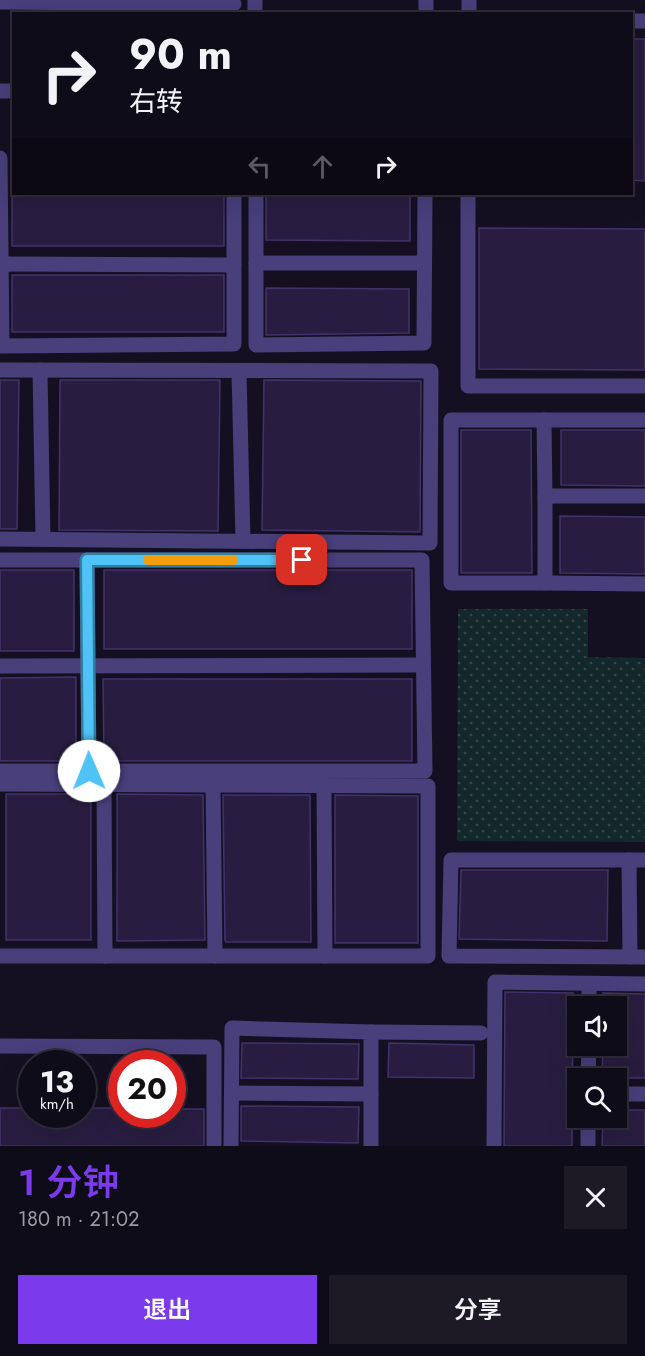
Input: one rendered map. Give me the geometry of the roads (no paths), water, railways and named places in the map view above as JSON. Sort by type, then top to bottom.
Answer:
[{"type":"lane","points":[[0,2],[234,6]]},
{"type":"lane","points":[[0,158],[2,346],[234,344],[234,195]]},
{"type":"lane","points":[[256,195],[256,345],[424,343],[424,195]]},
{"type":"lane","points":[[468,195],[468,386],[645,386]]},
{"type":"lane","points":[[256,263],[424,263]]},
{"type":"lane","points":[[1,264],[234,265]]},
{"type":"lane","points":[[0,370],[431,371],[430,543],[0,539]]},
{"type":"lane","points":[[40,370],[43,539]]},
{"type":"lane","points":[[239,371],[243,542]]},
{"type":"lane","points":[[645,420],[451,420],[451,584],[645,584]]},
{"type":"lane","points":[[544,420],[545,584]]},
{"type":"lane","points":[[545,496],[645,496]]},
{"type":"lane","points":[[0,560],[422,561],[425,771],[0,771]]},
{"type":"lane","points":[[87,560],[89,771]]},
{"type":"lane","points":[[0,666],[423,665]]},
{"type":"lane","points":[[0,784],[428,786],[428,956],[0,956]]},
{"type":"lane","points":[[104,784],[105,956]]},
{"type":"lane","points":[[213,785],[215,956]]},
{"type":"lane","points":[[324,786],[325,956]]},
{"type":"lane","points":[[451,860],[637,860],[638,957],[449,956],[451,860]]},
{"type":"lane","points":[[494,1146],[495,982],[645,984]]},
{"type":"lane","points":[[589,984],[589,996]]},
{"type":"lane","points":[[231,1146],[232,1028],[482,1033]]},
{"type":"lane","points":[[371,1032],[371,1146]]},
{"type":"lane","points":[[0,1046],[214,1047],[214,1146]]},
{"type":"lane","points":[[232,1093],[371,1094]]},
{"type":"lane","points":[[627,1094],[645,1094]]},
{"type":"lane","points":[[588,1128],[588,1146]]}]
